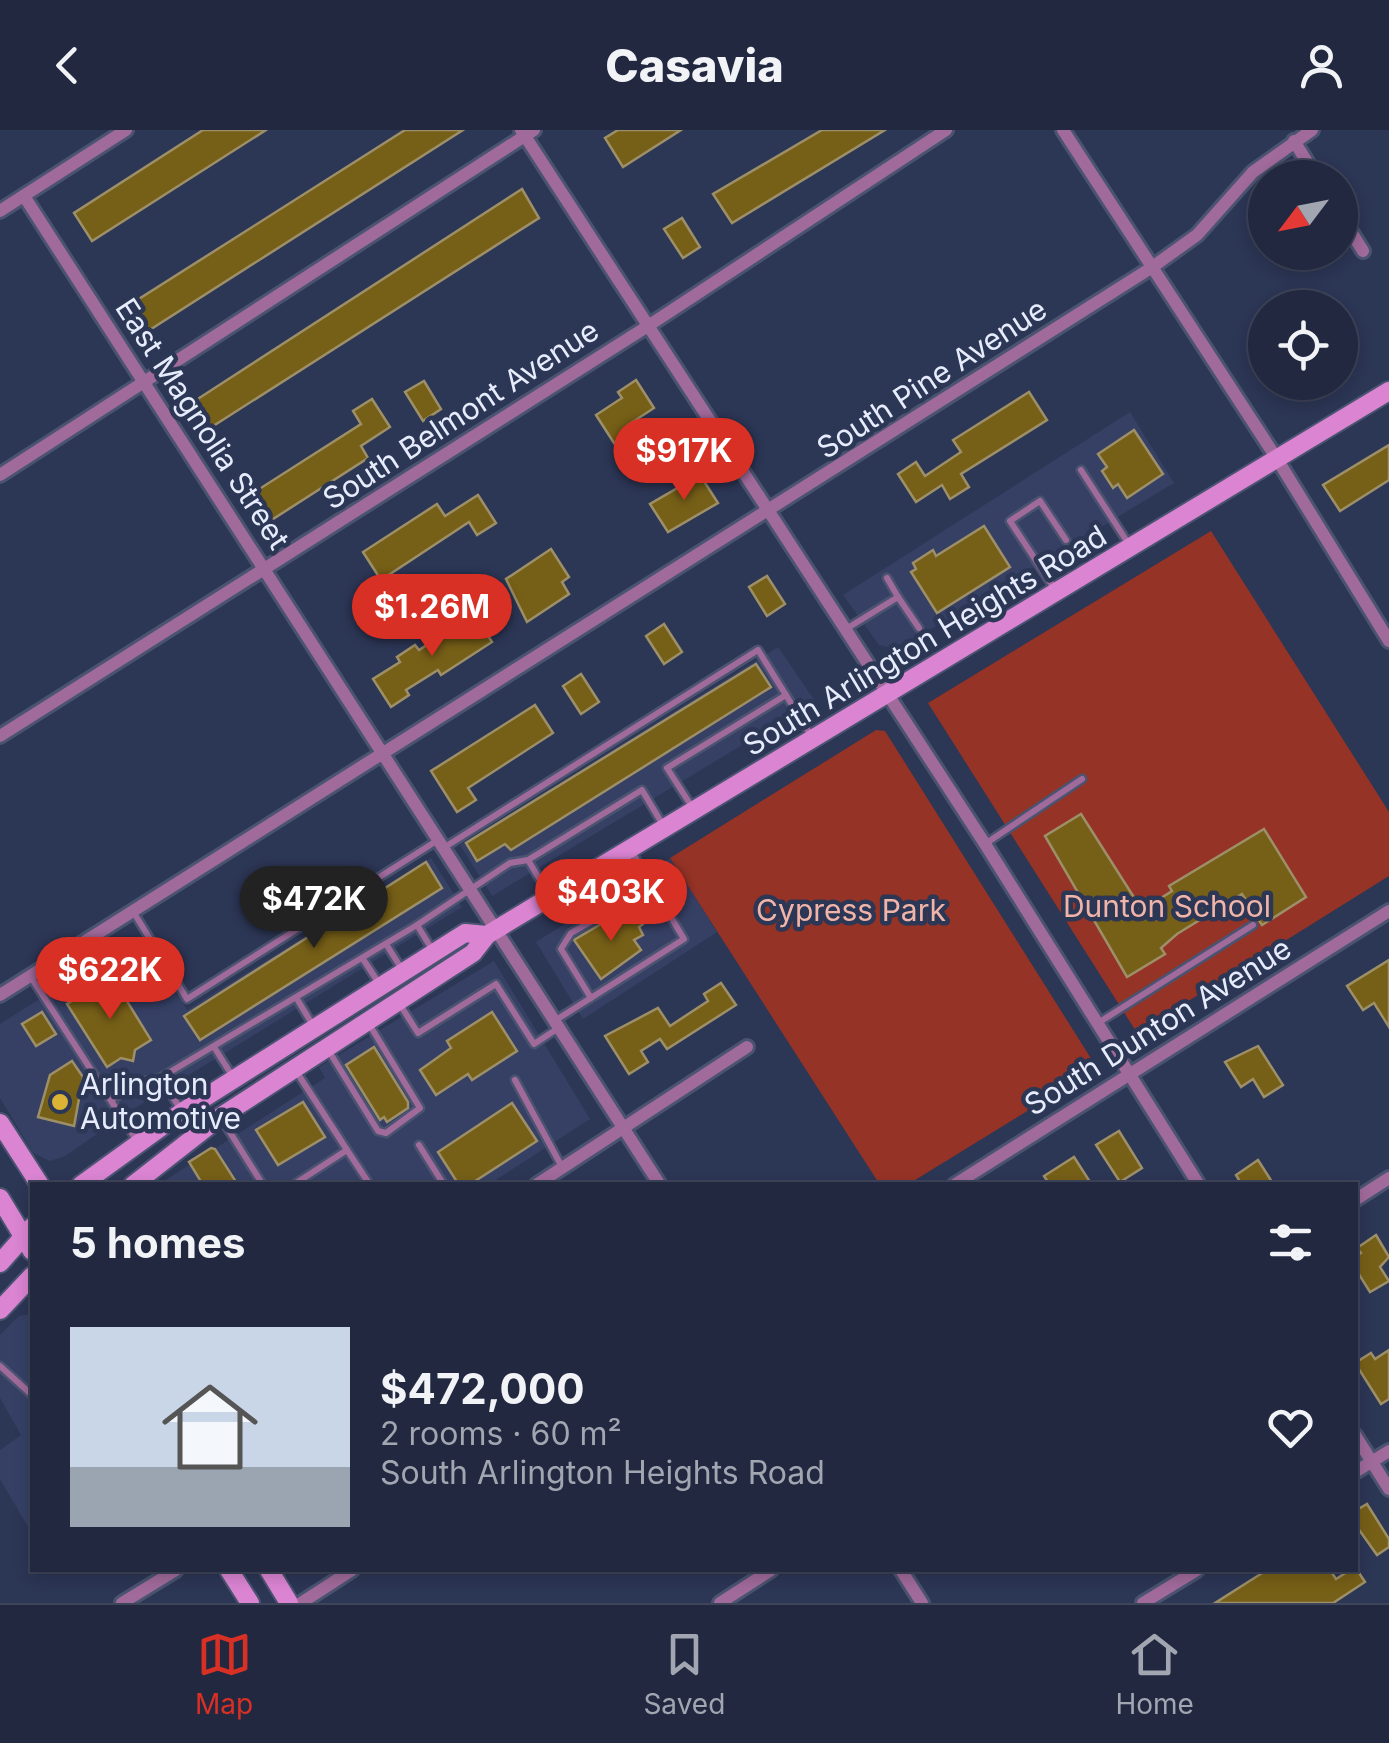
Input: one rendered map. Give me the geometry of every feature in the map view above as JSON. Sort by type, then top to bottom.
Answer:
[{"type":"main road","name":"South Arlington Heights Road","points":[[137,1182],[220,1117],[472,953],[491,932],[889,696],[1389,391]]},
{"type":"main road","name":"South Arlington Heights Road","points":[[84,1182],[182,1112],[464,932],[491,932]]},
{"type":"main road","points":[[0,1123],[38,1182]]},
{"type":"main road","points":[[0,1198],[29,1238],[0,1263]]},
{"type":"main road","points":[[0,1310],[30,1278]]},
{"type":"main road","points":[[231,1572],[250,1603]]},
{"type":"main road","points":[[270,1572],[289,1603]]},
{"type":"street","points":[[0,211],[126,130]]},
{"type":"street","name":"South Belmont Avenue","points":[[0,736],[648,326],[946,130]]},
{"type":"street","points":[[1063,130],[1278,459],[1389,641]]},
{"type":"street","name":"South Pine Avenue","points":[[0,996],[770,513],[1151,268],[1197,234],[1253,172],[1312,130]]},
{"type":"street","points":[[0,475],[526,132],[985,844],[1197,1182]]},
{"type":"street","points":[[1294,141],[1306,160]]},
{"type":"street","name":"East Magnolia Street","points":[[24,196],[386,755],[470,888],[491,932],[658,1182]]},
{"type":"street","points":[[1358,242],[1364,251]]},
{"type":"street","name":"South Dunton Avenue","points":[[959,1182],[1389,911]]},
{"type":"street","points":[[541,1182],[747,1047]]},
{"type":"street","points":[[1358,1198],[1389,1178]]},
{"type":"street","points":[[1358,1440],[1389,1490]]},
{"type":"street","points":[[1358,1470],[1389,1451]]},
{"type":"street","points":[[122,1603],[173,1572]]},
{"type":"street","points":[[301,1603],[349,1572]]},
{"type":"street","points":[[720,1603],[768,1572]]},
{"type":"street","points":[[902,1572],[922,1603]]},
{"type":"street","points":[[1143,1603],[1194,1572]]},
{"type":"lane","points":[[1081,470],[1132,548]]},
{"type":"lane","points":[[1057,594],[1010,521],[1040,500],[1066,540]]},
{"type":"lane","points":[[887,578],[918,628]]},
{"type":"lane","points":[[845,629],[898,597]]},
{"type":"lane","points":[[134,914],[187,999],[758,650],[814,741]]},
{"type":"lane","points":[[695,812],[668,768],[786,695]]},
{"type":"lane","points":[[985,844],[1082,779]]},
{"type":"lane","points":[[111,1100],[214,1048],[417,926],[510,862],[528,860],[642,790],[666,830]]},
{"type":"lane","points":[[396,1000],[418,1034],[496,984],[534,1044],[591,998],[684,939],[631,851]]},
{"type":"lane","points":[[528,860],[552,898]]},
{"type":"lane","points":[[591,998],[561,950],[571,933],[652,886]]},
{"type":"lane","points":[[1098,1023],[1254,924]]},
{"type":"lane","points":[[417,926],[434,952]]},
{"type":"lane","points":[[386,944],[404,972]]},
{"type":"lane","points":[[363,958],[380,986]]},
{"type":"lane","points":[[30,977],[138,1142]]},
{"type":"lane","points":[[297,999],[314,1027]]},
{"type":"lane","points":[[326,1047],[378,1131],[386,1133],[414,1116],[420,1108],[416,1096],[366,1020]]},
{"type":"lane","points":[[214,1048],[234,1078]]},
{"type":"lane","points":[[294,1068],[368,1182]]},
{"type":"lane","points":[[160,1078],[182,1112]]},
{"type":"lane","points":[[515,1080],[562,1168]]},
{"type":"lane","points":[[220,1117],[261,1182]]},
{"type":"lane","points":[[418,1145],[442,1182]]},
{"type":"lane","points":[[298,1182],[348,1150]]},
{"type":"lane","points":[[0,1366],[30,1393]]},
{"type":"shaded area","points":[[1130,412],[1174,483],[898,649],[879,645],[843,595]]},
{"type":"shaded area","points":[[778,647],[815,701],[492,896],[460,845]]},
{"type":"shaded area","points":[[431,858],[462,907],[132,1110],[65,1156],[50,1161],[33,1153],[0,1098],[0,1024],[139,936],[187,1010]]},
{"type":"shaded area","points":[[670,858],[717,932],[583,1019],[536,942]]},
{"type":"shaded area","points":[[494,961],[590,1119],[493,1182],[163,1182],[325,1078],[319,1067]]},
{"type":"shaded area","points":[[30,1314],[27,1525],[0,1479],[0,1450],[21,1435],[0,1398],[0,1335],[19,1316]]},
{"type":"green space","name":"Dunton School","points":[[1211,531],[1389,812],[1389,876],[1137,1033],[928,703]]},
{"type":"green space","name":"Cypress Park","points":[[876,730],[885,731],[1097,1068],[912,1182],[878,1182],[670,858]]},
{"type":"building","points":[[203,130],[266,130],[92,241],[74,213]]},
{"type":"building","points":[[405,130],[463,130],[148,331],[131,304]]},
{"type":"building","points":[[618,130],[681,130],[623,167],[605,138]]},
{"type":"building","points":[[822,130],[885,130],[732,223],[713,194]]},
{"type":"building","points":[[522,189],[539,218],[210,428],[193,402]]},
{"type":"building","points":[[682,218],[700,247],[683,258],[664,229]]},
{"type":"building","points":[[636,380],[654,408],[628,425],[632,431],[614,443],[596,415],[622,398],[618,392]]},
{"type":"building","points":[[424,381],[441,409],[423,421],[405,392]]},
{"type":"building","points":[[1029,392],[1047,420],[961,474],[969,487],[950,499],[942,485],[916,502],[898,474],[916,462],[925,476],[961,452],[953,440]]},
{"type":"building","points":[[372,399],[390,427],[361,446],[368,458],[270,521],[253,493],[361,424],[353,411]]},
{"type":"building","points":[[1134,430],[1163,474],[1127,498],[1118,484],[1113,488],[1102,471],[1107,467],[1098,454]]},
{"type":"building","points":[[1389,445],[1389,480],[1340,511],[1323,485]]},
{"type":"building","points":[[700,475],[718,503],[668,532],[650,504]]},
{"type":"building","points":[[478,495],[496,523],[477,535],[469,522],[381,580],[363,552],[437,504],[445,516]]},
{"type":"building","points":[[984,526],[1010,567],[937,613],[911,572],[916,569],[913,563],[933,550],[936,556]]},
{"type":"building","points":[[551,549],[569,577],[562,582],[569,594],[527,622],[506,579]]},
{"type":"building","points":[[767,576],[785,604],[767,616],[749,587]]},
{"type":"building","points":[[474,614],[492,642],[441,675],[438,670],[406,690],[409,695],[391,707],[373,679],[400,662],[397,657],[415,645],[419,650]]},
{"type":"building","points":[[664,624],[682,652],[664,664],[646,636]]},
{"type":"building","points":[[756,664],[771,687],[511,850],[505,844],[477,861],[466,843]]},
{"type":"building","points":[[581,674],[599,702],[581,714],[563,686]]},
{"type":"building","points":[[535,705],[553,733],[468,788],[476,800],[457,812],[431,771]]},
{"type":"building","points":[[1081,814],[1142,910],[1172,891],[1169,886],[1264,829],[1306,897],[1262,925],[1242,894],[1177,934],[1161,948],[1165,954],[1127,977],[1045,836]]},
{"type":"building","points":[[426,862],[442,888],[200,1040],[184,1016]]},
{"type":"building","points":[[636,913],[643,924],[639,927],[643,935],[634,940],[641,950],[601,979],[574,940],[608,920],[613,927]]},
{"type":"building","points":[[1389,960],[1389,1027],[1374,1003],[1363,1010],[1347,986]]},
{"type":"building","points":[[112,977],[151,1040],[135,1050],[133,1061],[121,1058],[107,1067],[67,1004]]},
{"type":"building","points":[[721,983],[736,1005],[667,1049],[660,1039],[641,1051],[648,1062],[629,1074],[605,1036],[658,1008],[670,1026],[708,1001],[704,994]]},
{"type":"building","points":[[42,1012],[56,1034],[36,1046],[22,1024]]},
{"type":"building","points":[[492,1012],[517,1051],[472,1080],[468,1074],[436,1095],[420,1070],[451,1048],[447,1041]]},
{"type":"building","points":[[1258,1046],[1283,1085],[1264,1097],[1253,1079],[1241,1087],[1225,1062]]},
{"type":"building","points":[[374,1047],[408,1102],[408,1108],[387,1122],[384,1117],[380,1120],[346,1065]]},
{"type":"building","points":[[72,1061],[83,1077],[74,1126],[38,1117],[50,1075]]},
{"type":"building","points":[[303,1102],[325,1137],[278,1165],[256,1130]]},
{"type":"building","points":[[512,1103],[537,1141],[474,1182],[457,1182],[438,1152]]},
{"type":"building","points":[[1119,1131],[1142,1168],[1120,1182],[1096,1145]]},
{"type":"building","points":[[215,1149],[236,1182],[201,1182],[189,1162]]},
{"type":"building","points":[[1074,1157],[1090,1182],[1048,1182],[1044,1176]]},
{"type":"building","points":[[1258,1160],[1272,1182],[1240,1182],[1236,1175]]},
{"type":"building","points":[[1376,1235],[1389,1257],[1380,1267],[1389,1281],[1370,1292],[1358,1273],[1358,1247]]},
{"type":"building","points":[[1389,1350],[1389,1399],[1381,1404],[1358,1368],[1358,1361],[1371,1353],[1375,1359]]},
{"type":"building","points":[[1367,1504],[1389,1539],[1389,1547],[1377,1555],[1358,1528],[1358,1509]]},
{"type":"building","points":[[1264,1572],[1331,1572],[1336,1579],[1347,1572],[1358,1572],[1365,1582],[1333,1603],[1215,1603]]},
{"type":"place","name":"Arlington Automotive","points":[[60,1102]]}]
